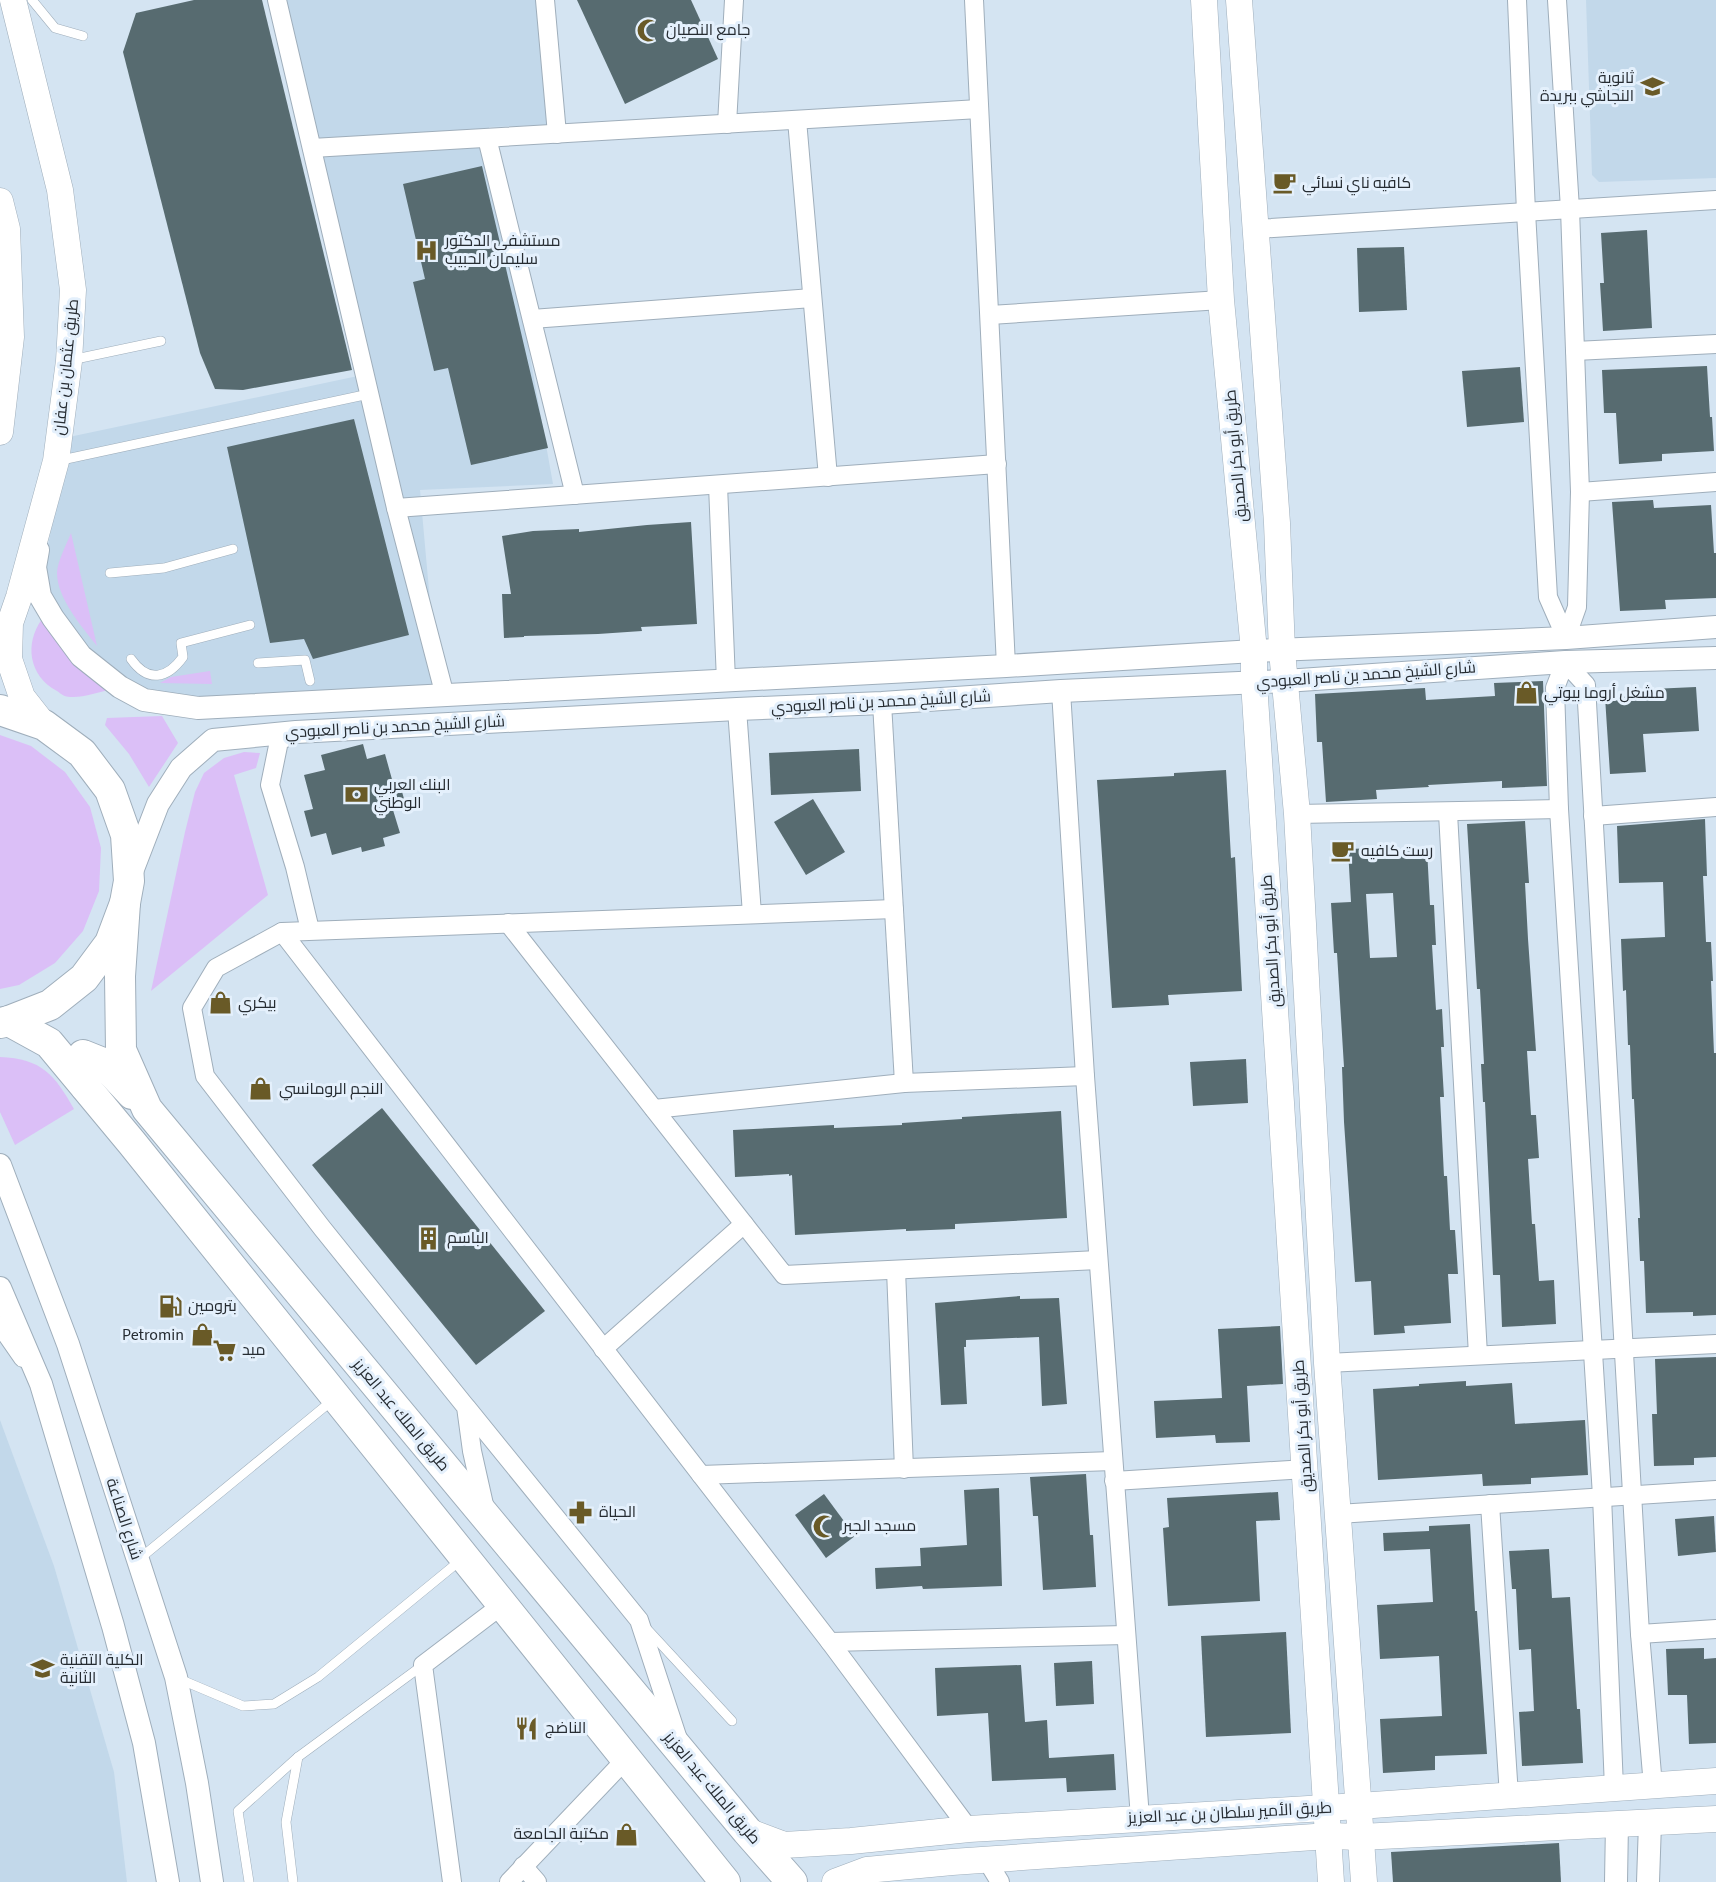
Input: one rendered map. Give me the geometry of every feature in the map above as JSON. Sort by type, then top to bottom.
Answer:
[{"type":"highway","name":"طريق الملك عبد العزيز","points":[[0,710],[44,725],[82,753],[110,790],[126,835],[127,892],[120,976],[121,1050],[147,1109],[747,1831],[792,1882]]},
{"type":"highway","points":[[5,1022],[50,1005],[84,978],[110,943],[127,892]]},
{"type":"highway","points":[[5,1022],[49,1043],[86,1087],[724,1882]]},
{"type":"highway","points":[[86,1087],[79,1066],[83,1055],[103,1063],[147,1109]]},
{"type":"main road","name":"طريق عثمان بن عفان","points":[[13,0],[60,190],[73,290],[69,361],[56,461],[10,623],[9,659],[22,697],[44,725]]},
{"type":"main road","name":"طريق أبو بكر الصديق","points":[[1204,0],[1221,300],[1254,651],[1254,682],[1331,1882]]},
{"type":"main road","name":"طريق أبو بكر الصديق","points":[[1239,0],[1277,523],[1282,651],[1297,814],[1327,1363],[1364,1882]]},
{"type":"main road","points":[[0,201],[7,229],[11,337],[0,432]]},
{"type":"main road","points":[[0,648],[10,623]]},
{"type":"main road","name":"طريق الأمير سلطان بن عبد العزيز","points":[[747,1831],[784,1845],[969,1829],[1359,1806],[1716,1781]]},
{"type":"main road","name":"طريق الأمير سلطان بن عبد العزيز","points":[[835,1882],[867,1870],[986,1859],[1329,1836],[1361,1837],[1716,1819]]},
{"type":"street","points":[[277,0],[396,508],[445,696]]},
{"type":"street","points":[[545,0],[557,134]]},
{"type":"street","points":[[728,124],[734,0]]},
{"type":"street","points":[[974,0],[1006,666]]},
{"type":"street","points":[[1517,0],[1526,212],[1548,597],[1566,638]]},
{"type":"street","points":[[1557,0],[1570,209],[1580,492],[1577,608],[1566,638]]},
{"type":"street","points":[[312,148],[979,110]]},
{"type":"street","points":[[797,120],[828,477]]},
{"type":"street","points":[[487,138],[575,495]]},
{"type":"street","points":[[1256,229],[1716,200]]},
{"type":"street","points":[[532,319],[812,298]]},
{"type":"street","points":[[990,315],[1221,300]]},
{"type":"street","points":[[1575,351],[1716,344]]},
{"type":"street","points":[[396,508],[998,464]]},
{"type":"street","points":[[1580,492],[1716,482]]},
{"type":"street","points":[[717,484],[726,681]]},
{"type":"street","name":"شارع الشيخ محمد بن ناصر العبودي","points":[[45,499],[35,567],[40,596],[53,618],[81,656],[120,687],[144,700],[198,708],[1254,651],[1566,638],[1716,627]]},
{"type":"street","name":"شارع الشيخ محمد بن ناصر العبودي","points":[[127,892],[158,804],[181,768],[213,740],[296,732],[1285,681],[1566,662],[1716,658]]},
{"type":"street","points":[[1614,1788],[1602,1496],[1559,809],[1555,688],[1566,662],[1586,685],[1640,1634],[1653,1785]]},
{"type":"street","points":[[1061,691],[1085,1076],[1140,1818]]},
{"type":"street","points":[[882,703],[904,1083]]},
{"type":"street","points":[[737,709],[752,914]]},
{"type":"street","points":[[296,732],[279,741],[270,785],[295,867],[310,930]]},
{"type":"street","points":[[1593,816],[1716,807]]},
{"type":"street","points":[[1297,814],[1448,813],[1559,809]]},
{"type":"street","points":[[1448,813],[1478,1355]]},
{"type":"street","points":[[683,1754],[639,1620],[322,1228],[205,1076],[192,1008],[216,968],[282,932],[894,909]]},
{"type":"street","points":[[508,923],[784,1275],[1098,1260]]},
{"type":"street","points":[[282,932],[830,1642],[969,1829]]},
{"type":"street","points":[[654,1109],[904,1083],[1085,1076]]},
{"type":"street","name":"شارع الصناعة","points":[[0,1166],[68,1344],[176,1677],[197,1783],[212,1882]]},
{"type":"street","points":[[0,1183],[19,1218]]},
{"type":"street","points":[[603,1349],[744,1224]]},
{"type":"street","points":[[896,1270],[904,1469]]},
{"type":"street","points":[[0,1288],[41,1384],[113,1626],[144,1743],[168,1882]]},
{"type":"street","points":[[0,1325],[41,1384]]},
{"type":"street","points":[[1327,1363],[1716,1344]]},
{"type":"street","points":[[466,1407],[472,1451],[487,1518]]},
{"type":"street","points":[[701,1475],[1113,1461]]},
{"type":"street","points":[[1114,1481],[1306,1469]]},
{"type":"street","points":[[1338,1514],[1716,1490]]},
{"type":"street","points":[[1490,1504],[1509,1796]]},
{"type":"street","points":[[452,1882],[423,1665],[502,1605]]},
{"type":"street","points":[[1640,1634],[1716,1629]]},
{"type":"street","points":[[830,1642],[1126,1635]]},
{"type":"street","points":[[508,1882],[626,1759]]},
{"type":"street","points":[[1616,1882],[1617,1823]]},
{"type":"street","points":[[1648,1882],[1650,1823]]},
{"type":"street","points":[[986,1859],[1000,1882]]},
{"type":"street","points":[[524,1866],[537,1882]]},
{"type":"lane","points":[[32,0],[55,28],[83,36]]},
{"type":"lane","points":[[69,361],[161,341]]},
{"type":"lane","points":[[56,461],[369,394]]},
{"type":"lane","points":[[110,573],[164,568],[233,549]]},
{"type":"lane","points":[[131,659],[137,668],[147,674],[159,676],[175,668],[183,657],[181,643],[250,625]]},
{"type":"lane","points":[[258,663],[305,660],[310,681]]},
{"type":"lane","points":[[138,1560],[336,1398]]},
{"type":"lane","points":[[176,1677],[243,1706],[274,1704],[318,1677],[464,1557]]},
{"type":"lane","points":[[639,1620],[732,1721]]},
{"type":"lane","points":[[249,1882],[238,1811],[298,1757],[423,1665]]},
{"type":"lane","points":[[293,1882],[286,1822],[298,1757]]},
{"type":"shaded area","name":"مستشفى الدكتور سليمان الحبيب","points":[[286,0],[539,0],[548,125],[489,127],[553,484],[420,490],[438,690],[186,699],[135,686],[102,664],[64,619],[48,592],[45,561],[69,437],[372,373]]},
{"type":"shaded area","name":"ثانوية النجاشي ببريدة","points":[[1586,0],[1716,0],[1716,178],[1599,182],[1592,175]]},
{"type":"shaded area","points":[[71,533],[97,646],[71,612],[58,583],[59,564]]},
{"type":"shaded area","points":[[42,619],[112,689],[86,696],[70,697],[48,685],[40,677],[32,659],[31,649],[36,629]]},
{"type":"shaded area","points":[[210,671],[212,684],[160,683],[171,677]]},
{"type":"shaded area","points":[[162,716],[178,743],[149,787],[129,754],[105,725],[107,718]]},
{"type":"shaded area","points":[[0,735],[31,746],[65,772],[90,807],[101,848],[99,891],[83,931],[55,963],[19,985],[0,989]]},
{"type":"shaded area","points":[[244,752],[260,753],[256,768],[234,775],[268,895],[151,991],[195,792],[204,773],[224,758]]},
{"type":"shaded area","points":[[0,1057],[14,1058],[37,1065],[60,1086],[74,1109],[15,1145],[0,1112]]},
{"type":"shaded area","name":"الكلية التقنية الثانية","points":[[0,1420],[54,1566],[114,1772],[127,1882],[0,1882]]},
{"type":"building","points":[[194,0],[262,0],[352,370],[243,390],[215,389],[200,353],[123,52],[136,13]]},
{"type":"building","name":"جامع النصيان","points":[[577,0],[691,0],[718,59],[625,104]]},
{"type":"building","points":[[482,166],[548,448],[471,465],[448,368],[434,371],[413,282],[425,279],[403,184]]},
{"type":"building","points":[[1647,230],[1652,328],[1603,331],[1600,283],[1604,283],[1601,233]]},
{"type":"building","points":[[1404,247],[1407,310],[1359,312],[1357,248]]},
{"type":"building","points":[[1707,366],[1714,451],[1662,454],[1662,461],[1619,464],[1616,413],[1604,413],[1602,370]]},
{"type":"building","points":[[1520,367],[1524,422],[1467,427],[1462,371]]},
{"type":"building","points":[[354,419],[409,635],[313,659],[304,639],[270,643],[227,447]]},
{"type":"building","points":[[1653,500],[1654,508],[1711,505],[1714,553],[1716,553],[1716,598],[1665,600],[1666,609],[1620,611],[1612,502]]},
{"type":"building","points":[[691,522],[697,624],[641,627],[642,631],[504,638],[502,594],[511,594],[502,536],[533,531],[579,529],[579,532]]},
{"type":"building","points":[[1543,681],[1547,786],[1502,788],[1502,781],[1428,785],[1429,787],[1376,790],[1377,799],[1326,802],[1322,742],[1317,742],[1315,694],[1425,688],[1426,700],[1495,696],[1494,683]]},
{"type":"building","points":[[1696,687],[1699,731],[1643,734],[1646,772],[1610,774],[1605,697],[1653,694],[1652,689]]},
{"type":"building","name":"البنك العربي الوطني","points":[[363,744],[367,759],[385,754],[393,783],[399,781],[406,806],[393,810],[400,833],[383,838],[385,846],[362,852],[361,847],[332,855],[326,833],[311,837],[304,811],[313,809],[304,775],[325,770],[321,755]]},
{"type":"building","points":[[859,749],[861,791],[771,795],[769,753]]},
{"type":"building","points":[[1226,770],[1231,858],[1235,857],[1242,991],[1168,995],[1169,1005],[1112,1008],[1097,780],[1174,776],[1174,773]]},
{"type":"building","points":[[813,799],[845,852],[806,875],[774,822]]},
{"type":"building","points":[[1705,819],[1707,876],[1703,876],[1706,942],[1711,942],[1714,1053],[1716,1053],[1716,1315],[1693,1316],[1693,1312],[1646,1313],[1644,1261],[1640,1261],[1634,1099],[1632,1099],[1630,1045],[1628,1045],[1626,990],[1623,991],[1621,939],[1665,937],[1663,882],[1619,883],[1617,826]]},
{"type":"building","points":[[1525,821],[1529,883],[1525,883],[1536,1051],[1527,1051],[1531,1115],[1536,1115],[1539,1158],[1528,1159],[1532,1224],[1535,1224],[1539,1281],[1554,1280],[1556,1324],[1502,1327],[1500,1275],[1493,1275],[1485,1102],[1483,1102],[1481,1064],[1484,1064],[1480,989],[1477,989],[1467,824]]},
{"type":"building","points":[[1377,848],[1377,851],[1427,849],[1430,905],[1434,905],[1436,945],[1432,945],[1436,1010],[1442,1009],[1444,1047],[1441,1047],[1444,1097],[1440,1097],[1444,1176],[1447,1176],[1450,1230],[1455,1230],[1458,1274],[1448,1274],[1451,1323],[1404,1326],[1405,1333],[1374,1335],[1371,1281],[1355,1282],[1344,1122],[1342,1067],[1344,1067],[1337,953],[1334,953],[1331,903],[1351,902],[1348,849]],"holes":[[[1393,893],[1397,957],[1370,958],[1366,894]]]},
{"type":"building","points":[[1246,1059],[1248,1103],[1193,1106],[1190,1062]]},
{"type":"building","name":"الباسم","points":[[382,1108],[545,1311],[476,1365],[312,1165]]},
{"type":"building","points":[[1061,1111],[1067,1218],[955,1224],[955,1229],[906,1231],[906,1229],[795,1235],[792,1175],[735,1177],[733,1130],[834,1125],[834,1128],[902,1125],[902,1123],[962,1119],[962,1117]]},
{"type":"building","points":[[1020,1296],[1020,1299],[1059,1298],[1067,1404],[1042,1406],[1039,1337],[966,1340],[966,1347],[964,1347],[967,1404],[941,1405],[935,1303]]},
{"type":"building","points":[[1280,1326],[1283,1384],[1247,1386],[1250,1442],[1216,1443],[1215,1435],[1156,1438],[1154,1401],[1222,1398],[1218,1329]]},
{"type":"building","points":[[1716,1357],[1716,1457],[1694,1458],[1694,1465],[1654,1466],[1652,1414],[1657,1414],[1655,1359]]},
{"type":"building","points":[[1466,1381],[1466,1386],[1512,1383],[1515,1424],[1585,1420],[1588,1475],[1531,1478],[1531,1484],[1483,1486],[1482,1474],[1378,1480],[1373,1389]]},
{"type":"building","points":[[1086,1474],[1096,1587],[1043,1590],[1038,1516],[1033,1516],[1030,1477]]},
{"type":"building","points":[[999,1488],[1002,1586],[923,1589],[922,1586],[876,1589],[875,1568],[921,1566],[920,1548],[967,1545],[964,1490]]},
{"type":"building","points":[[1278,1492],[1280,1520],[1256,1521],[1260,1601],[1168,1606],[1163,1528],[1169,1527],[1167,1498]]},
{"type":"building","name":"مسجد الجبر","points":[[824,1494],[855,1536],[826,1558],[795,1515]]},
{"type":"building","points":[[1714,1516],[1716,1552],[1678,1556],[1675,1519]]},
{"type":"building","points":[[1470,1524],[1487,1754],[1435,1756],[1435,1770],[1383,1773],[1380,1719],[1442,1716],[1439,1656],[1380,1659],[1377,1605],[1433,1602],[1430,1549],[1384,1551],[1383,1533],[1429,1531],[1429,1526]]},
{"type":"building","points":[[1549,1549],[1552,1598],[1570,1597],[1583,1763],[1522,1766],[1519,1712],[1534,1711],[1531,1649],[1519,1650],[1516,1589],[1512,1589],[1509,1551]]},
{"type":"building","points":[[1286,1632],[1291,1733],[1206,1737],[1201,1636]]},
{"type":"building","points":[[1704,1648],[1704,1659],[1716,1658],[1716,1743],[1689,1744],[1687,1695],[1668,1695],[1666,1649]]},
{"type":"building","points":[[1092,1661],[1094,1704],[1056,1706],[1054,1663]]},
{"type":"building","points":[[1021,1665],[1025,1722],[1047,1720],[1049,1758],[1114,1754],[1116,1790],[1067,1792],[1066,1778],[992,1781],[988,1713],[937,1716],[935,1668]]},
{"type":"building","points":[[1559,1843],[1561,1882],[1393,1882],[1391,1852]]},
{"type":"place","name":"جامع النصيان","points":[[648,30]]},
{"type":"place","name":"ثانوية النجاشي ببريدة","points":[[1652,87]]},
{"type":"place","name":"كافيه ناي نسائي","points":[[1284,183]]},
{"type":"place","name":"مستشفى الدكتور سليمان الحبيب","points":[[427,250]]},
{"type":"place","name":"مشغل أروما بيوتي","points":[[1526,693]]},
{"type":"place","name":"البنك العربي الوطني","points":[[356,794]]},
{"type":"place","name":"رست كافيه","points":[[1343,851]]},
{"type":"place","name":"بيكري","points":[[220,1003]]},
{"type":"place","name":"النجم الرومانسي","points":[[261,1089]]},
{"type":"place","name":"الباسم","points":[[429,1238]]},
{"type":"place","name":"بترومين","points":[[170,1306]]},
{"type":"place","name":"Petromin","points":[[202,1335]]},
{"type":"place","name":"ميد","points":[[224,1350]]},
{"type":"place","name":"الحياة","points":[[581,1512]]},
{"type":"place","name":"مسجد الجبر","points":[[825,1526]]},
{"type":"place","name":"الكلية التقنية الثانية","points":[[42,1669]]},
{"type":"place","name":"الناضج","points":[[527,1728]]},
{"type":"place","name":"مكتبة الجامعة","points":[[627,1834]]}]
